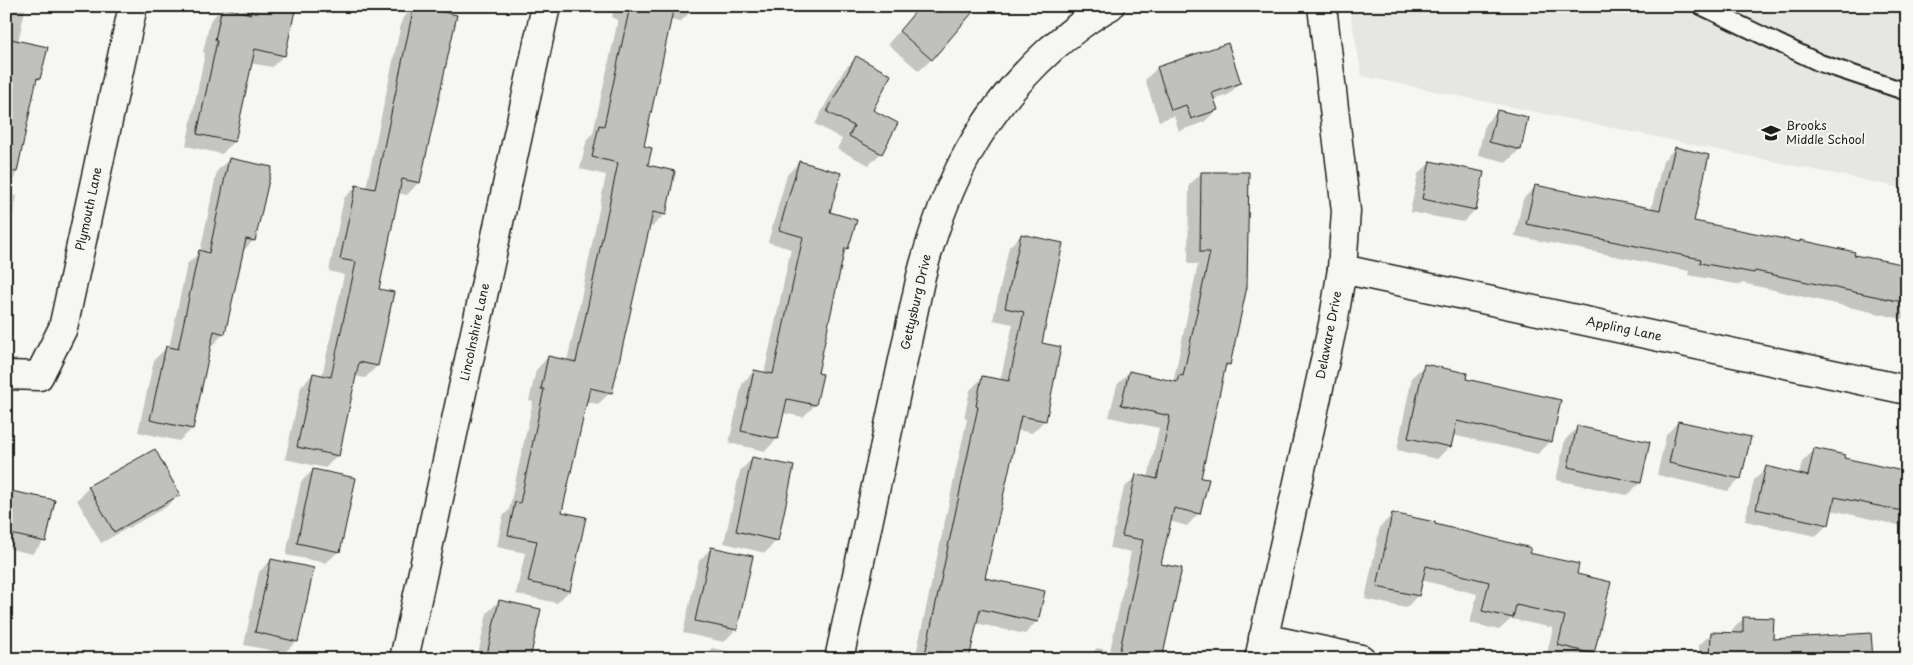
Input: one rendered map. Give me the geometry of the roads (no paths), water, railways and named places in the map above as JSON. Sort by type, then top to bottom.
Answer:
[{"type":"street","name":"Plymouth Lane","points":[[6,375],[39,376],[63,328],[134,6]]},
{"type":"street","name":"Lincolnshire Lane","points":[[404,659],[546,6]]},
{"type":"street","name":"Gettysburg Drive","points":[[839,659],[921,276],[948,190],[970,149],[1000,104],[1029,69],[1064,38],[1110,6]]},
{"type":"street","name":"Delaware Drive","points":[[1261,648],[1333,324],[1342,269],[1346,211],[1322,6]]},
{"type":"street","name":"Appling Lane","points":[[1342,269],[1907,390]]},
{"type":"street","points":[[1261,648],[1361,659]]},
{"type":"lane","points":[[1701,6],[1820,63],[1907,92]]},
{"type":"place","name":"Brooks Middle School","points":[[1771,133]]}]
